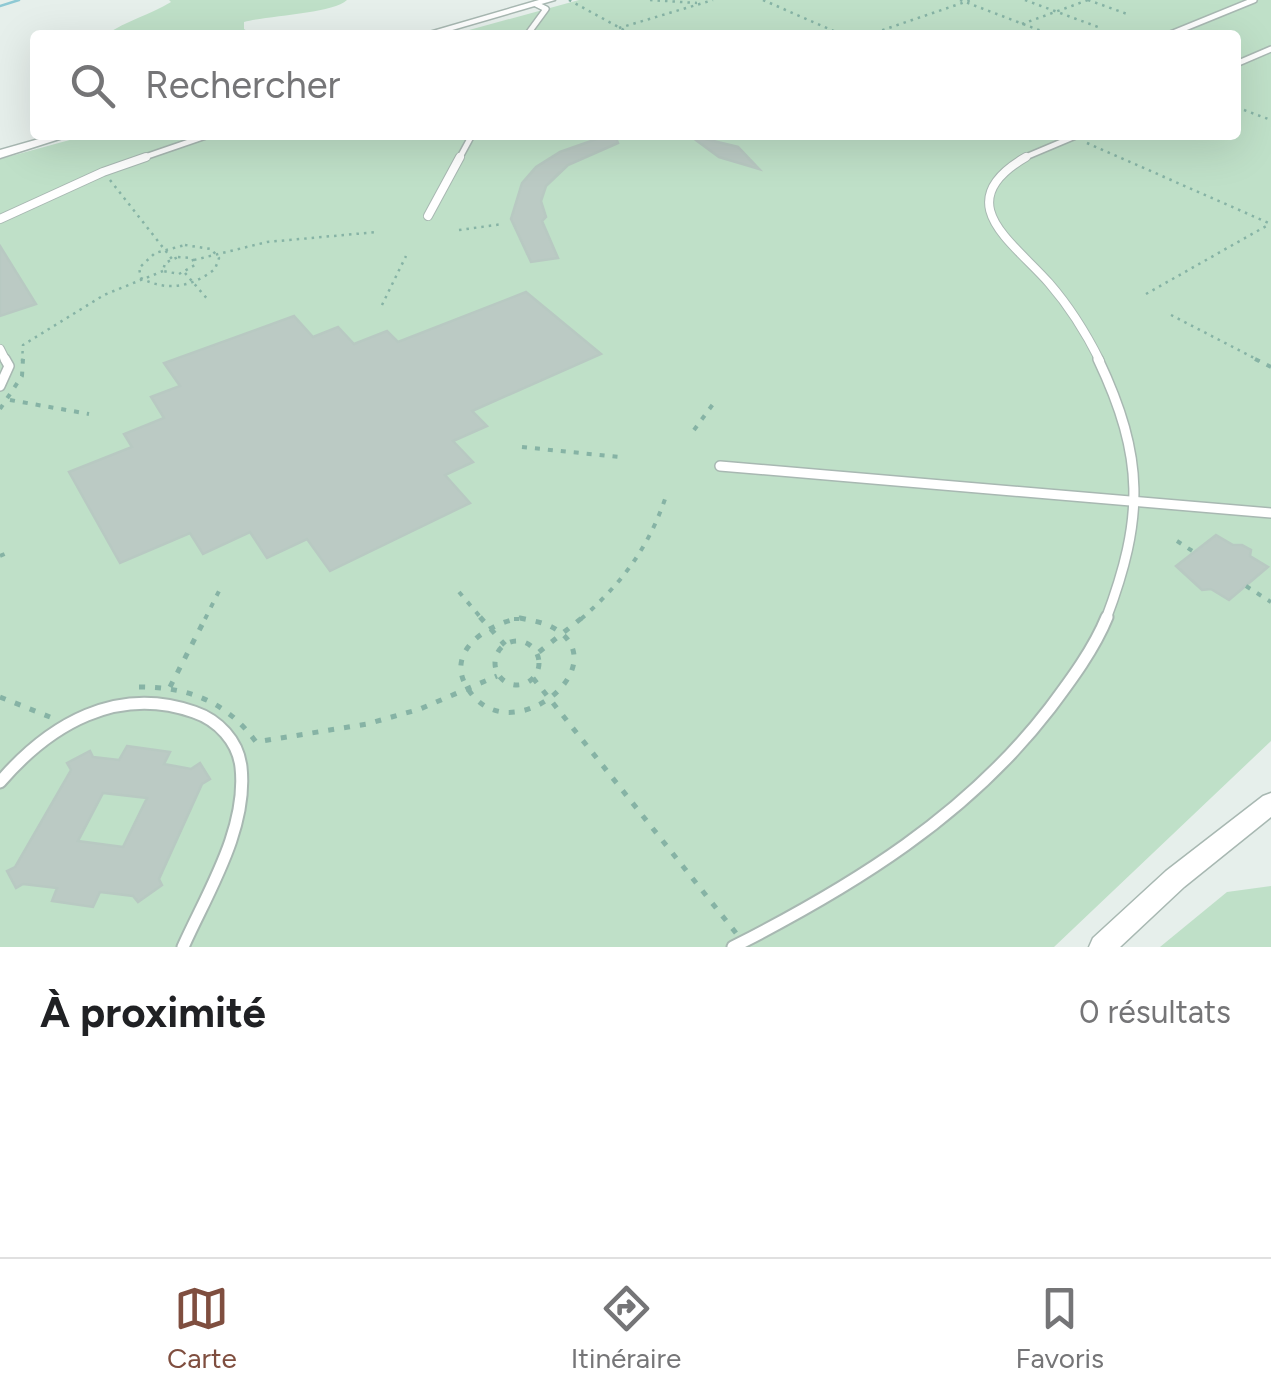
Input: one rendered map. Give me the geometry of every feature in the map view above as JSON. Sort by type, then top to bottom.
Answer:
[{"type":"street","points":[[442,30],[550,0]]},
{"type":"street","points":[[0,154],[49,140]]},
{"type":"street","points":[[1102,947],[1175,879],[1271,803]]},
{"type":"lane","points":[[1180,30],[1254,0]]},
{"type":"lane","points":[[530,30],[546,9],[536,4]]},
{"type":"lane","points":[[516,9],[535,19]]},
{"type":"lane","points":[[1241,62],[1271,49]]},
{"type":"lane","points":[[0,219],[103,172],[194,140]]},
{"type":"lane","points":[[428,216],[469,140]]},
{"type":"lane","points":[[738,944],[834,895],[946,816],[1030,735],[1078,670],[1111,608],[1128,552],[1136,501],[1126,437],[1090,342],[1068,306],[998,231],[989,198],[1001,175],[1012,165],[1067,140]]},
{"type":"lane","points":[[0,349],[9,366],[0,386]]},
{"type":"lane","points":[[720,466],[1271,512]]},
{"type":"lane","points":[[0,782],[47,734],[90,711],[111,705],[173,704],[206,717],[224,731],[238,750],[241,792],[234,821],[183,947]]},
{"type":"path","points":[[569,0],[623,30]]},
{"type":"path","points":[[650,0],[702,3]]},
{"type":"path","points":[[619,28],[713,0]]},
{"type":"path","points":[[762,0],[831,30]]},
{"type":"path","points":[[882,30],[971,0]]},
{"type":"path","points":[[1025,0],[1098,26]]},
{"type":"path","points":[[1022,24],[1088,0],[1130,15]]},
{"type":"path","points":[[962,1],[1038,30]]},
{"type":"path","points":[[1244,110],[1271,120]]},
{"type":"path","points":[[1085,140],[1271,224]]},
{"type":"path","points":[[103,172],[172,259]]},
{"type":"path","points":[[459,230],[504,224]]},
{"type":"path","points":[[1146,294],[1271,224]]},
{"type":"path","points":[[162,270],[172,259],[194,260],[302,237],[377,232]]},
{"type":"path","points":[[141,278],[142,263],[164,249],[195,245],[216,254]]},
{"type":"path","points":[[141,278],[162,286],[193,282],[215,269],[216,254]]},
{"type":"path","points":[[382,305],[406,256]]},
{"type":"path","points":[[0,409],[22,376],[24,346],[74,311],[162,270],[184,272],[193,268],[194,260]]},
{"type":"path","points":[[184,272],[210,301]]},
{"type":"path","points":[[1171,315],[1271,367]]},
{"type":"path","points":[[9,400],[89,414]]},
{"type":"path","points":[[694,430],[716,400]]},
{"type":"path","points":[[522,446],[619,456]]},
{"type":"path","points":[[538,652],[589,614],[620,582],[644,546],[665,499]]},
{"type":"path","points":[[1178,541],[1194,552]]},
{"type":"path","points":[[0,556],[9,552]]},
{"type":"path","points":[[1246,586],[1271,602]]},
{"type":"path","points":[[170,687],[220,589]]},
{"type":"path","points":[[459,592],[506,646]]},
{"type":"path","points":[[520,618],[536,620],[563,633],[575,656],[575,668],[552,700],[535,708],[503,710],[476,699],[466,689],[461,676],[465,648],[489,626],[520,618]]},
{"type":"path","points":[[521,644],[538,652],[541,668],[533,678],[510,683],[496,676],[492,663],[506,646],[521,644]]},
{"type":"path","points":[[128,689],[170,687],[220,703],[242,720],[256,742],[367,724],[496,676]]},
{"type":"path","points":[[533,678],[738,944]]},
{"type":"path","points":[[0,697],[48,718],[60,712]]},
{"type":"green space","points":[[347,0],[315,11],[244,22],[246,30],[114,30],[171,2]]},
{"type":"green space","points":[[579,0],[1271,0],[1271,741],[1054,947],[0,947],[0,159],[70,140],[1241,140],[1241,30],[469,30]]},
{"type":"green space","points":[[1271,886],[1271,947],[1160,947],[1227,892]]},
{"type":"building","points":[[594,140],[618,143],[568,165],[546,186],[541,201],[546,217],[542,221],[558,258],[531,262],[511,219],[522,183],[536,167],[560,152]]},
{"type":"building","points":[[696,140],[738,147],[759,169],[719,157]]},
{"type":"building","points":[[0,246],[36,304],[0,316]]},
{"type":"building","points":[[526,292],[601,354],[472,411],[487,426],[453,441],[473,462],[445,475],[470,503],[330,571],[307,539],[267,558],[250,532],[203,554],[190,533],[120,563],[69,472],[132,447],[124,434],[164,418],[151,397],[180,386],[164,363],[294,316],[313,337],[338,327],[354,344],[387,331],[398,342]]},
{"type":"building","points":[[1216,535],[1251,550],[1250,556],[1268,567],[1229,600],[1211,589],[1202,590],[1176,566]]},
{"type":"building","points":[[127,746],[170,752],[164,764],[191,769],[200,763],[210,779],[202,784],[159,879],[162,885],[138,902],[133,896],[100,892],[93,907],[52,901],[57,888],[23,884],[16,888],[7,871],[15,867],[71,770],[67,763],[90,751],[93,757],[119,760]],"holes":[[[103,793],[147,798],[123,847],[78,841]]]},
{"type":"waterway","points":[[0,6],[19,0]]}]
